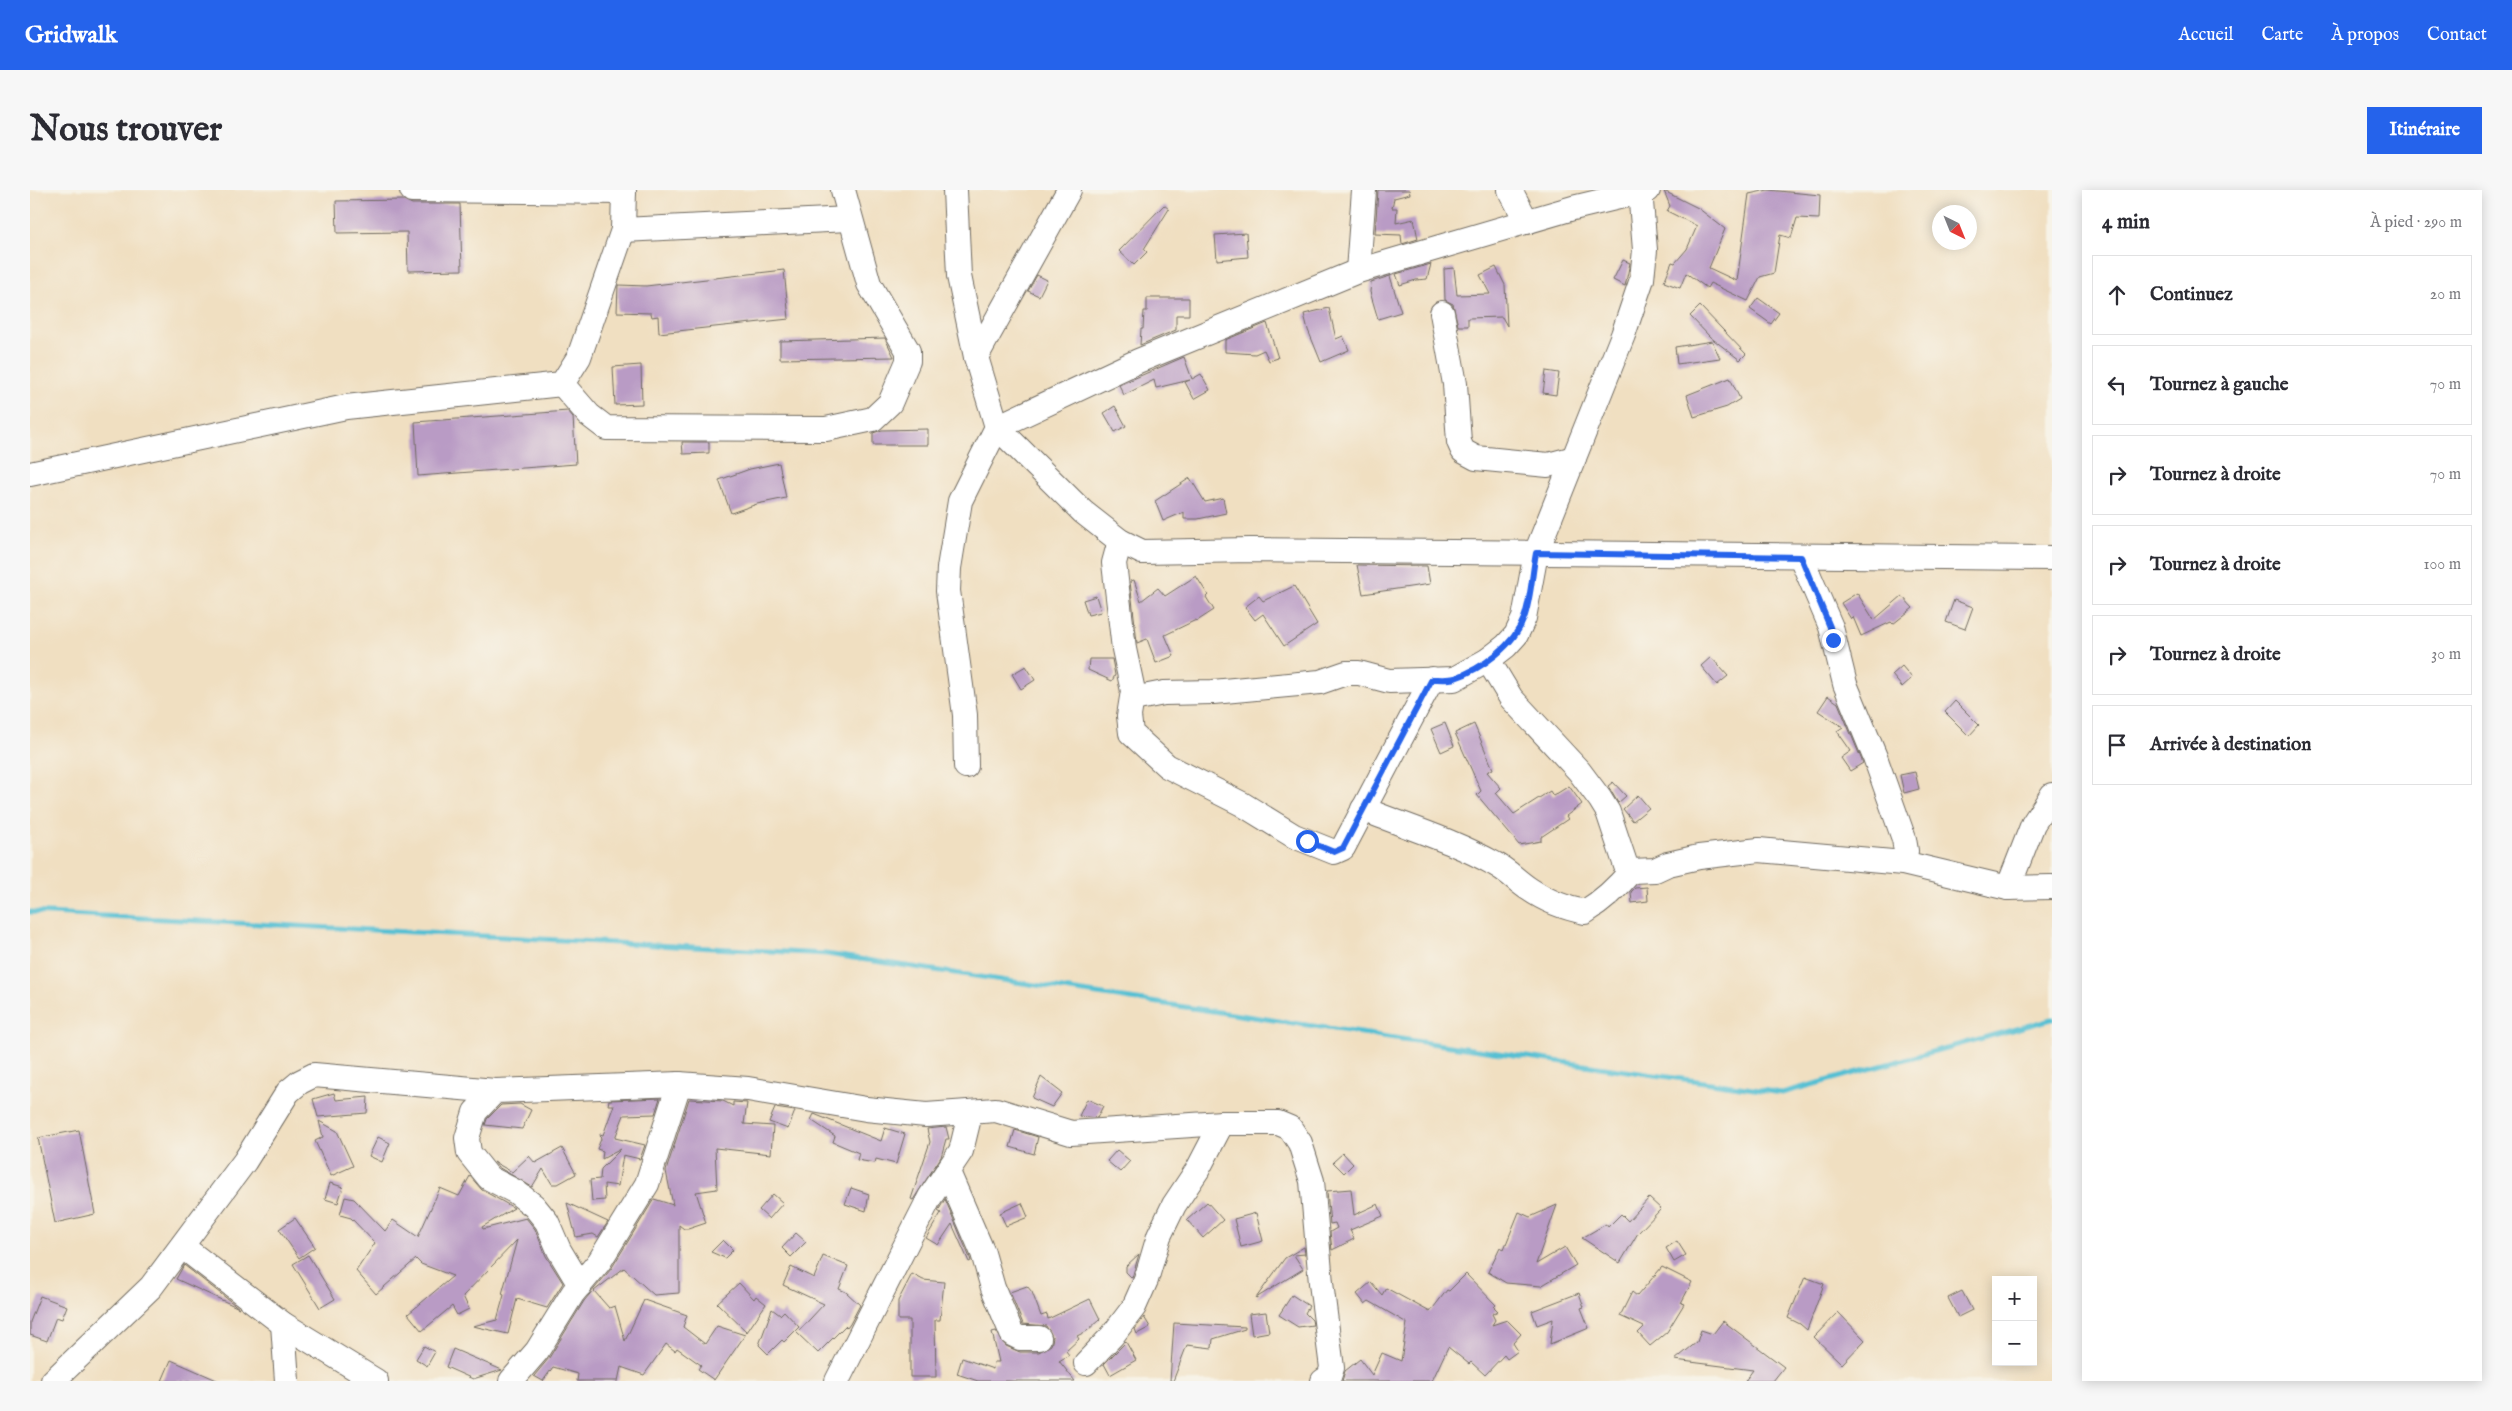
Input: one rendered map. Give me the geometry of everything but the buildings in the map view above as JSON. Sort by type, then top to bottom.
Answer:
[{"type":"street","points":[[412,190],[624,191],[624,230],[579,357],[562,384]]},
{"type":"street","points":[[562,384],[589,415],[606,428],[826,429],[873,419],[890,403],[908,362],[908,351],[904,341],[869,284],[849,219],[843,190]]},
{"type":"street","points":[[955,190],[959,276],[976,357],[997,427],[1083,512],[1120,541],[1142,552],[1251,550],[1801,557],[2052,558]]},
{"type":"street","points":[[976,357],[1069,190]]},
{"type":"street","points":[[1358,271],[1364,190]]},
{"type":"street","points":[[1510,190],[1527,222]]},
{"type":"street","points":[[966,766],[965,715],[948,591],[949,568],[960,502],[997,427],[1138,361],[1358,271],[1527,222],[1643,191],[1645,250],[1642,279],[1623,335],[1536,553],[1524,618],[1516,635],[1506,646],[1488,660],[1454,679],[1389,681],[1359,673],[1346,673],[1320,682],[1213,692],[1164,693],[1134,699]]},
{"type":"street","points":[[624,230],[849,219]]},
{"type":"street","points":[[1442,314],[1456,384],[1459,442],[1463,451],[1476,458],[1548,465],[1574,458]]},
{"type":"street","points":[[30,474],[346,407],[562,384]]},
{"type":"street","points":[[1120,541],[1114,562],[1124,649],[1134,699],[1129,716],[1131,733],[1160,760],[1189,779],[1242,804],[1294,836],[1334,852],[1343,848],[1432,679]]},
{"type":"street","points":[[1801,557],[1833,633],[1845,684],[1875,757],[1904,839],[1906,851],[1903,863]]},
{"type":"street","points":[[1488,660],[1511,698],[1579,771],[1600,799],[1608,812],[1626,866],[1631,870],[1655,870],[1668,864],[1699,857],[1759,850],[1903,863],[2008,888],[2052,887]]},
{"type":"street","points":[[2008,888],[2033,824],[2052,795]]},
{"type":"street","points":[[1363,809],[1382,818],[1437,835],[1497,864],[1530,890],[1550,901],[1576,910],[1585,912],[1593,908],[1615,889],[1631,870]]},
{"type":"street","points":[[53,1381],[151,1287],[183,1247],[251,1153],[288,1092],[300,1082],[314,1075],[494,1091],[678,1084],[748,1089],[866,1109],[926,1115],[970,1114],[996,1110],[1071,1133],[1222,1122],[1278,1123],[1290,1128],[1300,1143],[1313,1190],[1321,1283],[1332,1368],[1329,1377],[1323,1381]]},
{"type":"street","points":[[511,1381],[537,1351],[552,1324],[599,1262],[647,1184],[678,1084]]},
{"type":"street","points":[[494,1091],[475,1112],[467,1138],[469,1152],[489,1178],[516,1192],[534,1206],[547,1222],[559,1250],[580,1285]]},
{"type":"street","points":[[837,1381],[930,1197],[961,1152],[970,1114]]},
{"type":"street","points":[[1086,1363],[1112,1336],[1134,1308],[1146,1280],[1159,1236],[1174,1205],[1198,1170],[1222,1122]]},
{"type":"street","points":[[948,1172],[983,1254],[1012,1334],[1020,1338],[1039,1338]]},
{"type":"street","points":[[183,1247],[283,1324],[370,1379]]},
{"type":"street","points":[[283,1324],[287,1381]]},
{"type":"waterway","points":[[30,912],[826,954],[1782,1093],[2052,1019]]},
{"type":"route","points":[[1307,841],[1334,852],[1343,848],[1432,679],[1454,679],[1488,660],[1506,646],[1516,635],[1524,618],[1536,553],[1801,557],[1833,633],[1833,640]]}]
